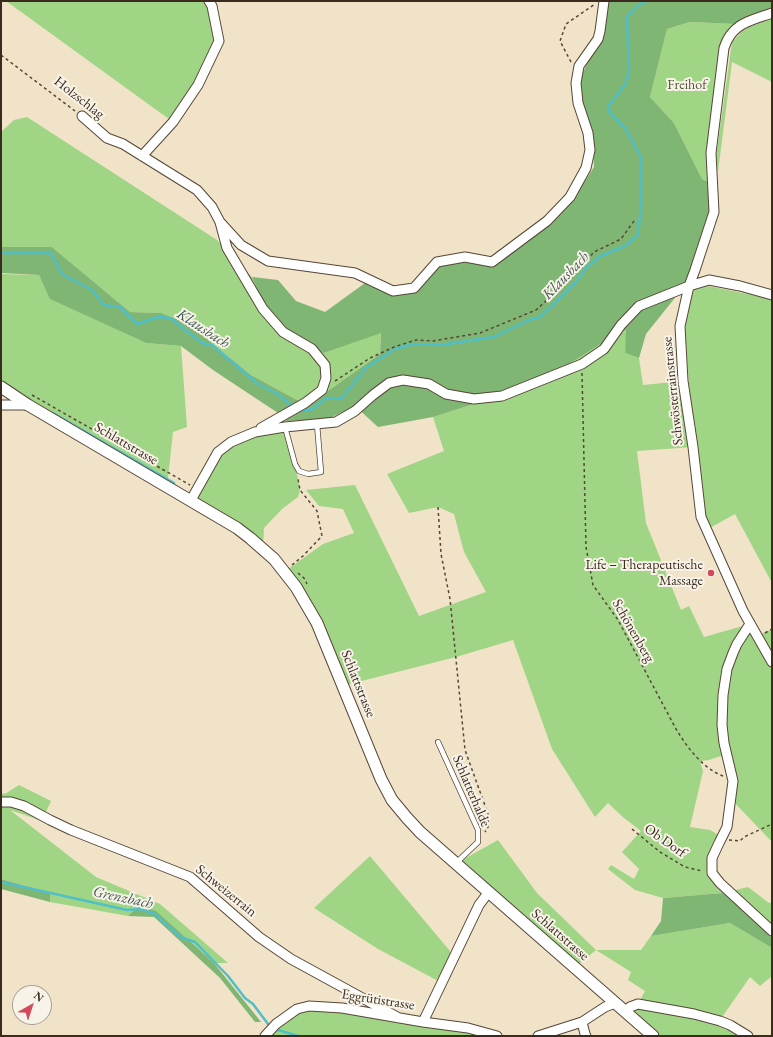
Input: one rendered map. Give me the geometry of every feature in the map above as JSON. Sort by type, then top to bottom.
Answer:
[{"type":"street","points":[[142,156],[173,122],[198,85],[219,41],[212,6],[209,1]]},
{"type":"street","points":[[220,222],[241,245],[268,261],[355,273],[393,291],[414,288],[437,262],[465,257],[492,262],[547,221],[570,197],[586,168],[590,150],[588,133],[578,103],[576,83],[579,66],[598,40],[604,1]]},
{"type":"street","name":"Schwösterrainstrasse","points":[[772,13],[739,26],[727,39],[724,48],[711,153],[714,212],[696,270],[689,286],[680,326],[683,381],[693,447],[701,517],[743,611],[772,662]]},
{"type":"street","name":"Holzschlag","points":[[82,116],[107,138],[123,144],[197,190],[212,207],[220,222]]},
{"type":"street","points":[[191,500],[218,452],[230,442],[255,432],[305,403],[322,390],[326,378],[325,365],[312,349],[283,332],[263,309],[228,248],[220,222]]},
{"type":"street","points":[[255,432],[336,422],[355,411],[373,395],[390,384],[403,380],[429,384],[446,394],[474,399],[502,396],[582,364],[604,349],[621,325],[639,306],[689,286],[709,280],[740,286],[772,295]]},
{"type":"street","name":"Schlattstrasse","points":[[1,387],[237,528],[274,559],[296,587],[317,624],[381,779],[392,800],[420,832],[455,864],[653,1036]]},
{"type":"street","points":[[1,405],[28,404]]},
{"type":"street","points":[[750,624],[741,636],[733,653],[727,669],[723,695],[722,725],[724,743],[734,781],[727,827],[712,858],[712,873],[720,883],[772,931]]},
{"type":"street","name":"Schweizerrain","points":[[1,802],[11,802],[24,806],[65,827],[190,877],[259,937],[291,959],[399,1018]]},
{"type":"street","name":"Eggrütistrasse","points":[[265,1036],[276,1024],[297,1009],[309,1006],[342,1008],[423,1022],[484,896],[488,893]]},
{"type":"street","points":[[538,1036],[582,1022],[615,1003]]},
{"type":"street","points":[[625,1012],[630,1007],[638,1004],[694,1014],[730,1025],[748,1036]]},
{"type":"street","points":[[423,1022],[468,1028],[497,1036]]},
{"type":"street","points":[[582,1022],[586,1036]]},
{"type":"lane","points":[[286,427],[295,464],[299,471],[308,474],[321,472],[316,424]]},
{"type":"lane","name":"Schlatterhalde","points":[[438,742],[478,830],[478,842],[455,864]]},
{"type":"path","points":[[570,62],[560,41],[566,24],[600,1]]},
{"type":"path","name":"Holzschlag","points":[[1,55],[82,116]]},
{"type":"path","points":[[322,390],[370,358],[394,346],[416,340],[432,340],[480,333],[536,310],[568,280],[594,252],[621,239],[634,221]]},
{"type":"path","name":"Schönenberg","points":[[582,364],[586,547],[593,585],[618,620],[676,729],[690,750],[717,774],[734,781]]},
{"type":"path","points":[[284,572],[303,556],[322,536],[317,511],[300,490],[295,464]]},
{"type":"path","points":[[438,507],[441,554],[450,599],[465,750],[488,814],[488,827],[478,842]]},
{"type":"path","points":[[722,837],[731,841],[740,841],[744,837],[772,824]]},
{"type":"path","name":"Ob Dorf","points":[[632,828],[660,852],[685,867],[712,873]]},
{"type":"green space","points":[[6,1],[209,1],[219,41],[173,122]]},
{"type":"green space","points":[[607,1],[772,1],[772,11],[735,24],[690,22],[667,29],[650,97],[674,123],[702,179],[708,182],[711,213],[686,284],[646,334],[639,358],[625,353],[626,330],[567,365],[474,404],[433,417],[378,427],[355,406],[326,420],[286,421],[278,413],[213,370],[181,346],[146,343],[50,299],[39,275],[1,273],[1,247],[52,247],[130,312],[161,313],[187,323],[251,375],[308,405],[380,354],[381,333],[324,353],[287,331],[265,307],[252,277],[278,280],[296,301],[325,312],[365,283],[391,293],[415,291],[440,264],[465,260],[492,267],[547,225],[572,201],[594,167],[592,132],[581,103],[581,76],[601,40]]},
{"type":"green space","points":[[772,18],[772,82],[732,62],[718,172],[716,157],[732,42],[744,29]]},
{"type":"green space","name":"Freihof","points":[[690,22],[735,24],[727,39],[708,182],[702,179],[674,123],[650,97],[667,29]]},
{"type":"green space","points":[[27,117],[217,240],[252,277],[265,307],[324,353],[381,332],[380,354],[308,405],[251,375],[187,323],[161,313],[130,312],[52,247],[1,247],[1,132],[14,120]]},
{"type":"green space","points":[[1,274],[39,275],[51,299],[146,343],[181,346],[187,427],[173,432],[167,486],[1,387]]},
{"type":"green space","points":[[708,286],[772,299],[772,583],[735,514],[706,530],[693,447],[637,451],[646,523],[681,610],[689,606],[704,637],[750,624],[757,636],[772,629],[772,842],[731,799],[733,781],[721,756],[700,761],[703,771],[690,827],[710,830],[722,837],[712,858],[723,893],[663,898],[635,890],[608,869],[611,865],[634,879],[639,869],[622,852],[641,831],[608,803],[595,817],[552,749],[513,640],[456,657],[342,686],[317,623],[284,572],[323,544],[354,533],[343,509],[319,506],[306,490],[355,485],[419,616],[486,592],[464,552],[454,514],[438,507],[409,513],[387,474],[444,451],[433,417],[474,404],[627,330],[625,353],[639,358],[643,385],[683,381],[693,440],[685,329],[691,291]]},
{"type":"green space","points":[[285,427],[300,490],[298,497],[282,509],[264,528],[263,548],[191,500],[218,452],[230,442]]},
{"type":"green space","points":[[19,785],[51,801],[42,821],[10,810],[96,877],[160,904],[228,963],[214,963],[155,911],[139,905],[128,916],[50,902],[50,893],[1,879],[1,793],[5,794]]},
{"type":"green space","points":[[498,840],[537,893],[596,950],[574,968],[455,864]]},
{"type":"green space","points":[[370,856],[450,951],[451,964],[442,983],[378,949],[314,908]]},
{"type":"green space","points":[[1,879],[50,893],[50,902],[1,889]]},
{"type":"green space","points":[[748,887],[769,903],[772,902],[772,935],[723,893]]},
{"type":"green space","points":[[723,893],[772,935],[772,948],[730,923],[651,936],[661,921],[663,898]]},
{"type":"green space","points":[[139,905],[156,911],[214,963],[261,1022],[255,1022],[220,978],[154,917],[128,916]]},
{"type":"green space","points":[[730,923],[772,948],[772,976],[760,986],[750,977],[720,1020],[748,1036],[653,1036],[625,1012],[638,1004],[645,991],[628,980],[631,972],[596,950],[641,950],[651,936]]},
{"type":"green space","points":[[309,1006],[497,1036],[267,1036]]},
{"type":"waterway","name":"Klausbach","points":[[300,411],[313,409],[326,398],[341,399],[366,368],[395,349],[413,344],[440,345],[494,337],[529,320],[540,317],[575,283],[587,267],[601,256],[625,246],[638,235],[641,206],[641,157],[625,128],[610,113],[608,107],[626,83],[629,71],[627,17],[637,6],[646,1]]},
{"type":"waterway","name":"Klausbach","points":[[1,253],[51,253],[62,274],[92,290],[104,305],[120,307],[137,324],[158,317],[170,318],[202,343],[212,345],[258,384],[276,393],[290,404]]},
{"type":"waterway","points":[[53,413],[174,483]]},
{"type":"waterway","name":"Grenzbach","points":[[1,882],[127,910],[140,909],[155,914],[180,937],[195,942],[228,976],[245,998],[253,1004],[268,1024]]},
{"type":"waterway","points":[[278,1030],[298,1036]]},
{"type":"place","name":"Life – Therapeutische Massage","points":[[711,573]]}]
